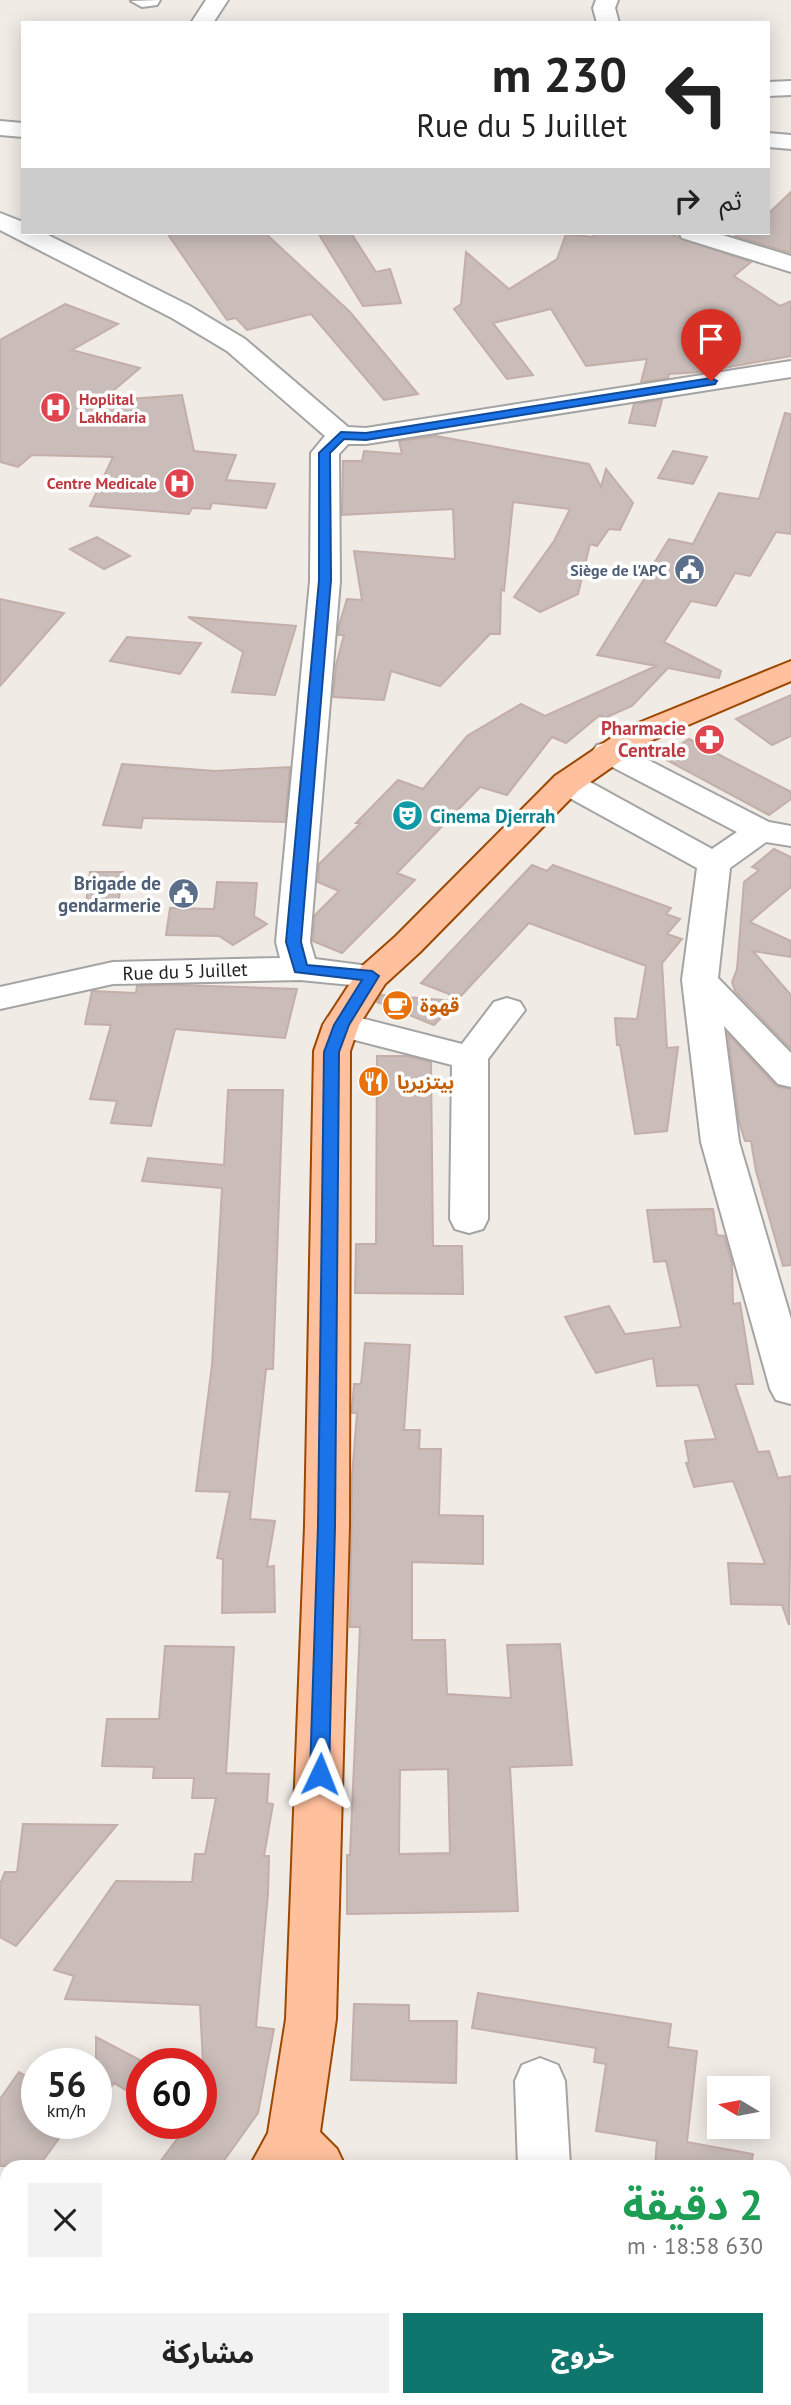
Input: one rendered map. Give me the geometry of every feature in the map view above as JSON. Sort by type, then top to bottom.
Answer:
[{"type":"main road","points":[[296,2158],[312,2019],[327,1526],[332,1052],[341,1025],[372,976],[408,944],[567,783],[608,751],[637,735],[791,670]]},
{"type":"street","points":[[203,21],[217,0]]},
{"type":"street","points":[[607,0],[604,8],[607,21]]},
{"type":"street","points":[[770,89],[791,88]]},
{"type":"street","points":[[0,128],[21,130]]},
{"type":"street","points":[[770,140],[791,142]]},
{"type":"street","points":[[0,220],[21,231]]},
{"type":"street","points":[[762,254],[791,234]]},
{"type":"street","points":[[30,235],[181,312],[236,345],[284,383],[341,435],[366,436],[791,369]]},
{"type":"street","points":[[698,235],[791,264]]},
{"type":"street","points":[[300,969],[293,942],[325,580],[325,453],[341,435]]},
{"type":"street","points":[[608,751],[776,834]]},
{"type":"street","points":[[567,783],[715,864]]},
{"type":"street","points":[[715,864],[776,834]]},
{"type":"street","points":[[715,864],[700,980],[720,1142],[791,1389]]},
{"type":"street","name":"Rue du 5 Juillet","points":[[0,998],[113,973],[300,969],[372,976]]},
{"type":"street","points":[[700,980],[791,1075]]},
{"type":"street","points":[[469,1219],[470,1058],[507,1010]]},
{"type":"street","points":[[341,1025],[470,1058]]},
{"type":"street","points":[[540,2081],[544,2160]]},
{"type":"building","points":[[791,192],[791,253],[735,236],[770,235],[770,212]]},
{"type":"building","points":[[168,235],[267,235],[350,312],[418,394],[384,400],[311,314],[247,330],[236,318],[227,320]]},
{"type":"building","points":[[319,235],[352,235],[376,272],[390,269],[401,303],[363,306]]},
{"type":"building","points":[[566,235],[672,235],[751,262],[734,276],[780,306],[791,301],[791,356],[701,372],[669,374],[668,378],[641,382],[647,359],[586,366],[551,309],[493,323],[533,375],[507,379],[454,309],[461,304],[466,252],[509,289],[557,259]]},
{"type":"building","points":[[65,304],[118,324],[72,350],[140,368],[101,401],[182,395],[194,451],[236,455],[226,480],[275,484],[266,508],[212,503],[210,509],[192,508],[189,514],[90,506],[113,457],[32,455],[18,467],[0,462],[0,340]]},
{"type":"building","points":[[662,400],[655,426],[629,423],[634,404]]},
{"type":"building","points":[[785,413],[791,414],[791,534],[776,532],[750,576],[735,573],[716,606],[691,601],[664,642],[721,671],[719,678],[668,668],[632,706],[605,718],[600,715],[566,743],[552,737],[507,795],[480,787],[397,873],[415,880],[342,953],[313,941],[315,915],[339,891],[318,882],[319,864],[361,823],[356,823],[398,780],[423,789],[467,736],[521,704],[545,716],[656,666],[597,655],[669,539],[693,544],[719,493],[759,499]]},
{"type":"building","points":[[436,436],[589,464],[601,487],[606,469],[633,503],[620,530],[609,529],[597,546],[590,544],[578,594],[540,612],[514,597],[554,541],[570,509],[513,502],[504,591],[501,589],[500,634],[490,634],[440,686],[391,671],[384,700],[333,697],[336,665],[344,635],[338,635],[339,625],[347,599],[362,600],[354,551],[455,559],[453,509],[342,515],[343,461],[362,461],[364,451],[402,454],[399,441]]},
{"type":"building","points":[[673,451],[707,457],[693,484],[658,478]]},
{"type":"building","points":[[97,537],[130,556],[104,569],[70,549]]},
{"type":"building","points":[[0,599],[64,613],[0,686]]},
{"type":"building","points":[[188,617],[296,626],[275,695],[232,692],[243,652]]},
{"type":"building","points":[[127,637],[201,643],[180,674],[110,661]]},
{"type":"building","points":[[791,695],[791,736],[772,745],[736,719]]},
{"type":"building","points":[[689,739],[791,792],[791,799],[769,815],[661,757]]},
{"type":"building","points":[[122,764],[215,771],[290,767],[285,822],[143,818],[141,828],[103,825]]},
{"type":"building","points":[[774,849],[791,857],[791,887],[750,922],[791,941],[791,957],[753,951],[791,995],[791,1049],[735,991],[732,982],[737,969],[744,882],[759,870],[752,867]]},
{"type":"building","points":[[532,865],[547,871],[553,865],[608,885],[671,908],[666,914],[680,919],[667,934],[682,939],[662,963],[667,1048],[678,1047],[667,1131],[635,1134],[620,1045],[617,1045],[615,1018],[637,1019],[646,966],[529,923],[459,998],[421,983]]},
{"type":"building","points":[[90,872],[123,872],[118,904],[86,903]]},
{"type":"building","points":[[217,882],[257,883],[254,916],[267,924],[233,945],[219,936],[166,935],[170,908],[214,909]]},
{"type":"building","points":[[137,986],[297,989],[285,1038],[175,1029],[151,1126],[111,1123],[117,1101],[90,1099],[111,1025],[85,1024],[92,991],[136,993]]},
{"type":"building","points":[[381,995],[457,1001],[434,1025],[377,1002]]},
{"type":"building","points":[[728,1034],[776,1086],[791,1089],[791,1265],[783,1266],[756,1171],[751,1141],[745,1141],[739,1122]]},
{"type":"building","points":[[377,1056],[407,1056],[431,1062],[433,1246],[462,1246],[463,1294],[355,1293],[356,1244],[376,1244]]},
{"type":"building","points":[[228,1090],[283,1090],[273,1369],[266,1369],[250,1519],[275,1521],[267,1567],[274,1566],[275,1612],[222,1613],[223,1559],[217,1558],[230,1492],[196,1491],[212,1365],[222,1188],[142,1181],[148,1158],[224,1165]]},
{"type":"building","points":[[713,1209],[717,1235],[724,1236],[732,1263],[733,1304],[740,1303],[753,1384],[735,1384],[758,1452],[769,1451],[778,1478],[791,1476],[789,1625],[782,1605],[731,1604],[728,1563],[765,1564],[733,1481],[694,1487],[686,1463],[689,1462],[685,1441],[716,1439],[698,1385],[657,1386],[653,1358],[596,1373],[565,1317],[609,1306],[625,1334],[681,1327],[666,1261],[654,1262],[647,1210]]},
{"type":"building","points":[[365,1343],[410,1345],[404,1430],[420,1430],[419,1449],[441,1449],[439,1515],[483,1516],[483,1564],[412,1562],[412,1640],[445,1640],[447,1694],[511,1698],[507,1645],[560,1644],[572,1765],[510,1767],[518,1911],[347,1914],[347,1855],[350,1855],[360,1627],[350,1627],[352,1476],[357,1413],[352,1413],[352,1408],[354,1384],[361,1384]],"holes":[[[448,1769],[450,1853],[399,1854],[400,1770]]]},
{"type":"building","points":[[165,1646],[234,1647],[226,1773],[269,1774],[267,1803],[273,1804],[264,1856],[269,1856],[268,1894],[256,2027],[274,2029],[258,2113],[224,2160],[161,2160],[177,2139],[217,2139],[217,2048],[202,2048],[200,2005],[65,1999],[74,1976],[54,1970],[116,1881],[192,1882],[195,1854],[205,1854],[216,1798],[192,1798],[194,1778],[153,1778],[154,1767],[102,1766],[107,1719],[159,1719]]},
{"type":"building","points":[[23,1824],[117,1825],[16,1946],[0,1937],[0,1884],[5,1872],[17,1872]]},
{"type":"building","points":[[478,1993],[671,2024],[668,2047],[697,2051],[687,2142],[753,2154],[752,2160],[655,2160],[657,2141],[596,2131],[606,2064],[594,2062],[596,2048],[472,2028]]},
{"type":"building","points":[[354,2004],[409,2005],[409,2021],[457,2021],[456,2083],[351,2080]]},
{"type":"building","points":[[96,2037],[126,2053],[126,2090],[114,2083],[112,2086],[112,2048],[96,2048]]},
{"type":"building","points":[[19,2072],[21,2139],[58,2139],[43,2160],[0,2160],[0,2099]]},
{"type":"place","name":"Hoplital Lakhdaria","points":[[56,408]]},
{"type":"place","name":"Centre Medicale","points":[[180,483]]},
{"type":"place","name":"Siège de l'APC","points":[[690,570]]},
{"type":"place","name":"Pharmacie Centrale","points":[[709,739]]},
{"type":"place","name":"Cinema Djerrah","points":[[407,816]]},
{"type":"place","name":"Brigade de gendarmerie","points":[[184,894]]},
{"type":"place","name":"قهوة","points":[[397,1005]]},
{"type":"place","name":"بيتزيريا","points":[[374,1082]]},
{"type":"route","points":[[320,1774],[327,1526],[327,1238],[332,1052],[341,1025],[372,976],[300,969],[293,942],[325,580],[325,453],[341,435],[366,436],[711,381]]}]
